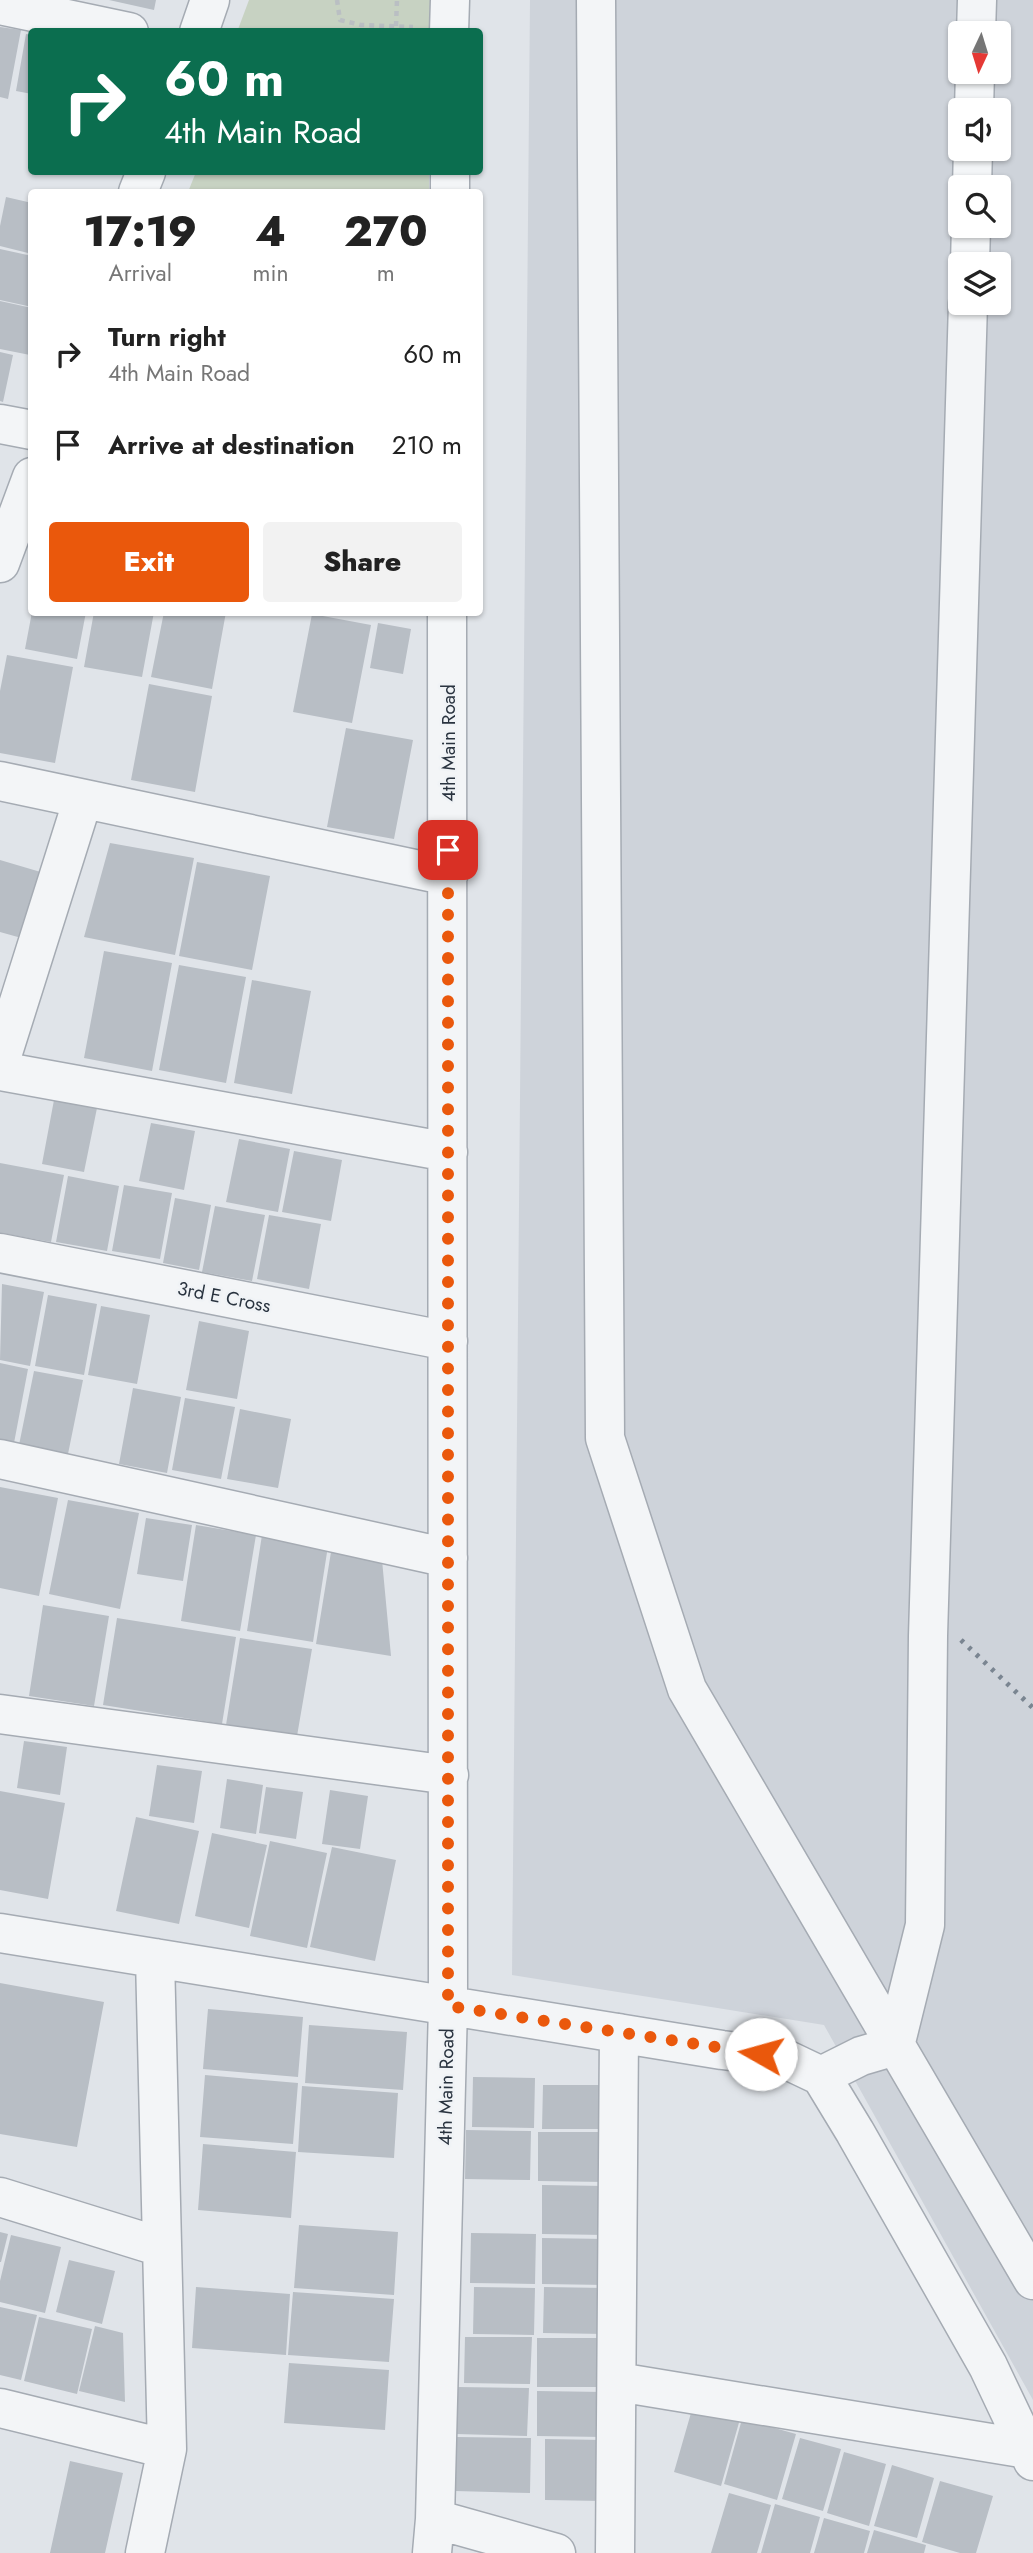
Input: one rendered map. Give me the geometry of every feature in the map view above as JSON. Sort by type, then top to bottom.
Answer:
[{"type":"street","points":[[200,28],[210,0]]},
{"type":"street","points":[[596,0],[605,1438],[687,1689],[1033,2280]]},
{"type":"street","points":[[976,21],[977,0]]},
{"type":"street","points":[[0,5],[110,28]]},
{"type":"street","points":[[895,2046],[925,1925],[928,1636],[968,315]]},
{"type":"street","points":[[0,424],[28,429]]},
{"type":"street","points":[[0,563],[25,516]]},
{"type":"street","name":"4th Main Road","points":[[433,2536],[448,2006],[448,876],[442,616]]},
{"type":"street","points":[[0,781],[448,876]]},
{"type":"street","points":[[0,1062],[83,799]]},
{"type":"street","points":[[0,1071],[448,1152]]},
{"type":"street","name":"3rd E Cross","points":[[0,1253],[449,1340]]},
{"type":"street","points":[[0,1459],[448,1558]]},
{"type":"street","points":[[0,1714],[449,1775]]},
{"type":"street","points":[[0,1933],[781,2057],[821,2076],[988,2366],[1030,2455]]},
{"type":"street","points":[[145,2553],[167,2449],[155,1958]]},
{"type":"street","points":[[615,2553],[619,2033]]},
{"type":"street","points":[[821,2076],[860,2056],[895,2046]]},
{"type":"street","points":[[0,2197],[161,2247]]},
{"type":"street","points":[[618,2382],[1030,2455]]},
{"type":"street","points":[[0,2408],[167,2449]]},
{"type":"street","points":[[433,2536],[556,2553]]},
{"type":"path","points":[[337,0],[340,20],[361,25],[396,26],[449,20]]},
{"type":"path","points":[[396,26],[397,0]]},
{"type":"shaded area","points":[[530,0],[1033,0],[1033,2400],[824,2025],[512,1975]]},
{"type":"green space","points":[[249,0],[440,0],[439,28],[238,28]]},
{"type":"green space","points":[[195,175],[429,175],[429,189],[189,189]]},
{"type":"building","points":[[109,0],[156,0],[154,10]]},
{"type":"building","points":[[0,27],[21,30],[8,99],[0,97]]},
{"type":"building","points":[[26,34],[28,34],[28,93],[16,91]]},
{"type":"building","points":[[6,197],[28,202],[28,253],[0,246],[0,226]]},
{"type":"building","points":[[0,249],[28,255],[28,306],[0,300]]},
{"type":"building","points":[[0,301],[28,307],[28,355],[0,349]]},
{"type":"building","points":[[0,352],[13,355],[3,402],[0,401]]},
{"type":"building","points":[[31,616],[85,616],[77,659],[25,649]]},
{"type":"building","points":[[93,616],[153,616],[142,677],[84,667]]},
{"type":"building","points":[[163,616],[225,616],[212,689],[151,677]]},
{"type":"building","points":[[312,616],[371,625],[352,723],[293,712]]},
{"type":"building","points":[[378,623],[411,629],[403,674],[370,668]]},
{"type":"building","points":[[7,655],[73,667],[55,763],[0,753],[0,691]]},
{"type":"building","points":[[149,684],[212,696],[195,792],[131,780]]},
{"type":"building","points":[[346,728],[413,740],[394,839],[327,827]]},
{"type":"building","points":[[110,843],[194,858],[175,955],[84,937]]},
{"type":"building","points":[[0,860],[44,873],[25,939],[0,932]]},
{"type":"building","points":[[197,862],[270,876],[252,970],[179,956]]},
{"type":"building","points":[[104,951],[172,963],[152,1071],[84,1058]]},
{"type":"building","points":[[179,965],[246,977],[226,1083],[159,1070]]},
{"type":"building","points":[[252,980],[311,991],[292,1094],[234,1083]]},
{"type":"building","points":[[54,1100],[97,1108],[84,1172],[42,1164]]},
{"type":"building","points":[[151,1123],[195,1131],[184,1190],[139,1181]]},
{"type":"building","points":[[239,1139],[290,1149],[278,1212],[226,1202]]},
{"type":"building","points":[[294,1151],[342,1160],[331,1221],[282,1212]]},
{"type":"building","points":[[0,1163],[64,1175],[51,1242],[0,1233]]},
{"type":"building","points":[[68,1176],[119,1186],[107,1251],[56,1242]]},
{"type":"building","points":[[124,1185],[172,1193],[160,1259],[112,1251]]},
{"type":"building","points":[[175,1198],[211,1205],[199,1270],[163,1263]]},
{"type":"building","points":[[215,1206],[265,1215],[252,1281],[202,1272]]},
{"type":"building","points":[[269,1215],[321,1224],[309,1289],[257,1279]]},
{"type":"building","points":[[2,1284],[44,1292],[30,1366],[0,1360]]},
{"type":"building","points":[[48,1295],[97,1304],[84,1375],[35,1366]]},
{"type":"building","points":[[101,1306],[150,1315],[137,1384],[88,1375]]},
{"type":"building","points":[[199,1321],[249,1331],[237,1399],[186,1390]]},
{"type":"building","points":[[0,1363],[28,1369],[14,1443],[0,1440]]},
{"type":"building","points":[[34,1371],[83,1380],[68,1454],[19,1445]]},
{"type":"building","points":[[133,1388],[181,1397],[167,1473],[119,1464]]},
{"type":"building","points":[[185,1398],[235,1407],[221,1479],[172,1470]]},
{"type":"building","points":[[240,1409],[291,1419],[278,1488],[227,1479]]},
{"type":"building","points":[[0,1487],[58,1498],[39,1596],[0,1588]]},
{"type":"building","points":[[68,1500],[139,1513],[120,1609],[49,1594]]},
{"type":"building","points":[[146,1518],[192,1525],[183,1581],[137,1574]]},
{"type":"building","points":[[196,1525],[256,1535],[240,1631],[181,1621]]},
{"type":"building","points":[[262,1535],[328,1546],[313,1642],[247,1631]]},
{"type":"building","points":[[331,1552],[382,1560],[391,1656],[316,1644]]},
{"type":"building","points":[[43,1605],[109,1616],[94,1706],[29,1696]]},
{"type":"building","points":[[117,1618],[236,1637],[222,1724],[103,1705]]},
{"type":"building","points":[[240,1638],[312,1649],[297,1736],[226,1725]]},
{"type":"building","points":[[24,1741],[67,1747],[60,1795],[17,1788]]},
{"type":"building","points":[[157,1765],[202,1771],[194,1823],[149,1816]]},
{"type":"building","points":[[227,1779],[263,1785],[256,1834],[220,1828]]},
{"type":"building","points":[[266,1787],[303,1792],[296,1839],[259,1833]]},
{"type":"building","points":[[330,1790],[368,1796],[360,1849],[322,1844]]},
{"type":"building","points":[[0,1791],[65,1803],[48,1899],[0,1890]]},
{"type":"building","points":[[136,1817],[199,1831],[179,1924],[116,1911]]},
{"type":"building","points":[[212,1833],[267,1845],[249,1928],[195,1916]]},
{"type":"building","points":[[270,1841],[327,1853],[307,1948],[250,1936]]},
{"type":"building","points":[[332,1847],[396,1860],[375,1961],[310,1947]]},
{"type":"building","points":[[0,1983],[104,2002],[77,2147],[0,2134]]},
{"type":"building","points":[[208,2009],[303,2017],[298,2077],[203,2069]]},
{"type":"building","points":[[309,2025],[407,2032],[403,2090],[305,2083]]},
{"type":"building","points":[[205,2075],[298,2083],[293,2144],[200,2137]]},
{"type":"building","points":[[473,2077],[535,2078],[534,2128],[472,2127]]},
{"type":"building","points":[[543,2085],[609,2085],[608,2129],[542,2129]]},
{"type":"building","points":[[302,2086],[398,2093],[394,2158],[298,2152]]},
{"type":"building","points":[[466,2130],[531,2131],[530,2180],[465,2179]]},
{"type":"building","points":[[538,2132],[606,2132],[605,2182],[538,2181]]},
{"type":"building","points":[[203,2144],[296,2152],[291,2218],[198,2210]]},
{"type":"building","points":[[542,2185],[606,2186],[605,2235],[542,2234]]},
{"type":"building","points":[[299,2225],[398,2232],[394,2295],[294,2288]]},
{"type":"building","points":[[0,2232],[8,2234],[1,2262],[0,2262]]},
{"type":"building","points":[[471,2233],[536,2234],[535,2284],[470,2283]]},
{"type":"building","points":[[11,2235],[61,2247],[45,2313],[0,2302],[0,2281]]},
{"type":"building","points":[[542,2238],[606,2239],[606,2285],[542,2284]]},
{"type":"building","points":[[69,2260],[115,2271],[102,2324],[56,2312]]},
{"type":"building","points":[[196,2287],[290,2294],[286,2355],[192,2348]]},
{"type":"building","points":[[474,2287],[535,2288],[534,2335],[473,2334]]},
{"type":"building","points":[[544,2287],[605,2288],[605,2334],[543,2333]]},
{"type":"building","points":[[293,2292],[394,2299],[389,2362],[288,2355]]},
{"type":"building","points":[[0,2307],[37,2315],[21,2380],[0,2375]]},
{"type":"building","points":[[39,2317],[92,2329],[77,2394],[24,2381]]},
{"type":"building","points":[[95,2326],[123,2333],[125,2402],[79,2391]]},
{"type":"building","points":[[465,2337],[532,2337],[530,2384],[464,2383]]},
{"type":"building","points":[[537,2338],[605,2338],[605,2387],[537,2387]]},
{"type":"building","points":[[289,2363],[389,2370],[385,2430],[284,2423]]},
{"type":"building","points":[[457,2387],[529,2388],[527,2436],[456,2434]]},
{"type":"building","points":[[537,2391],[604,2392],[603,2437],[537,2436]]},
{"type":"building","points":[[693,2406],[740,2419],[721,2486],[674,2472]]},
{"type":"building","points":[[742,2419],[796,2434],[777,2500],[724,2484]]},
{"type":"building","points":[[457,2437],[531,2438],[530,2493],[455,2491]]},
{"type":"building","points":[[800,2438],[841,2449],[823,2511],[782,2499]]},
{"type":"building","points":[[545,2439],[604,2440],[603,2501],[545,2500]]},
{"type":"building","points":[[844,2452],[886,2464],[869,2526],[827,2513]]},
{"type":"building","points":[[70,2461],[123,2473],[105,2553],[50,2553]]},
{"type":"building","points":[[892,2465],[934,2478],[917,2538],[874,2526]]},
{"type":"building","points":[[940,2481],[993,2496],[976,2553],[960,2553],[922,2542]]},
{"type":"building","points":[[729,2493],[771,2505],[757,2553],[711,2553]]},
{"type":"building","points":[[775,2504],[820,2517],[810,2553],[761,2553]]},
{"type":"building","points":[[824,2518],[870,2531],[864,2553],[814,2553]]},
{"type":"building","points":[[874,2530],[926,2545],[924,2553],[867,2553]]},
{"type":"railway","points":[[961,1640],[1033,1708]]},
{"type":"route","points":[[448,850],[448,2006],[761,2054]]}]
